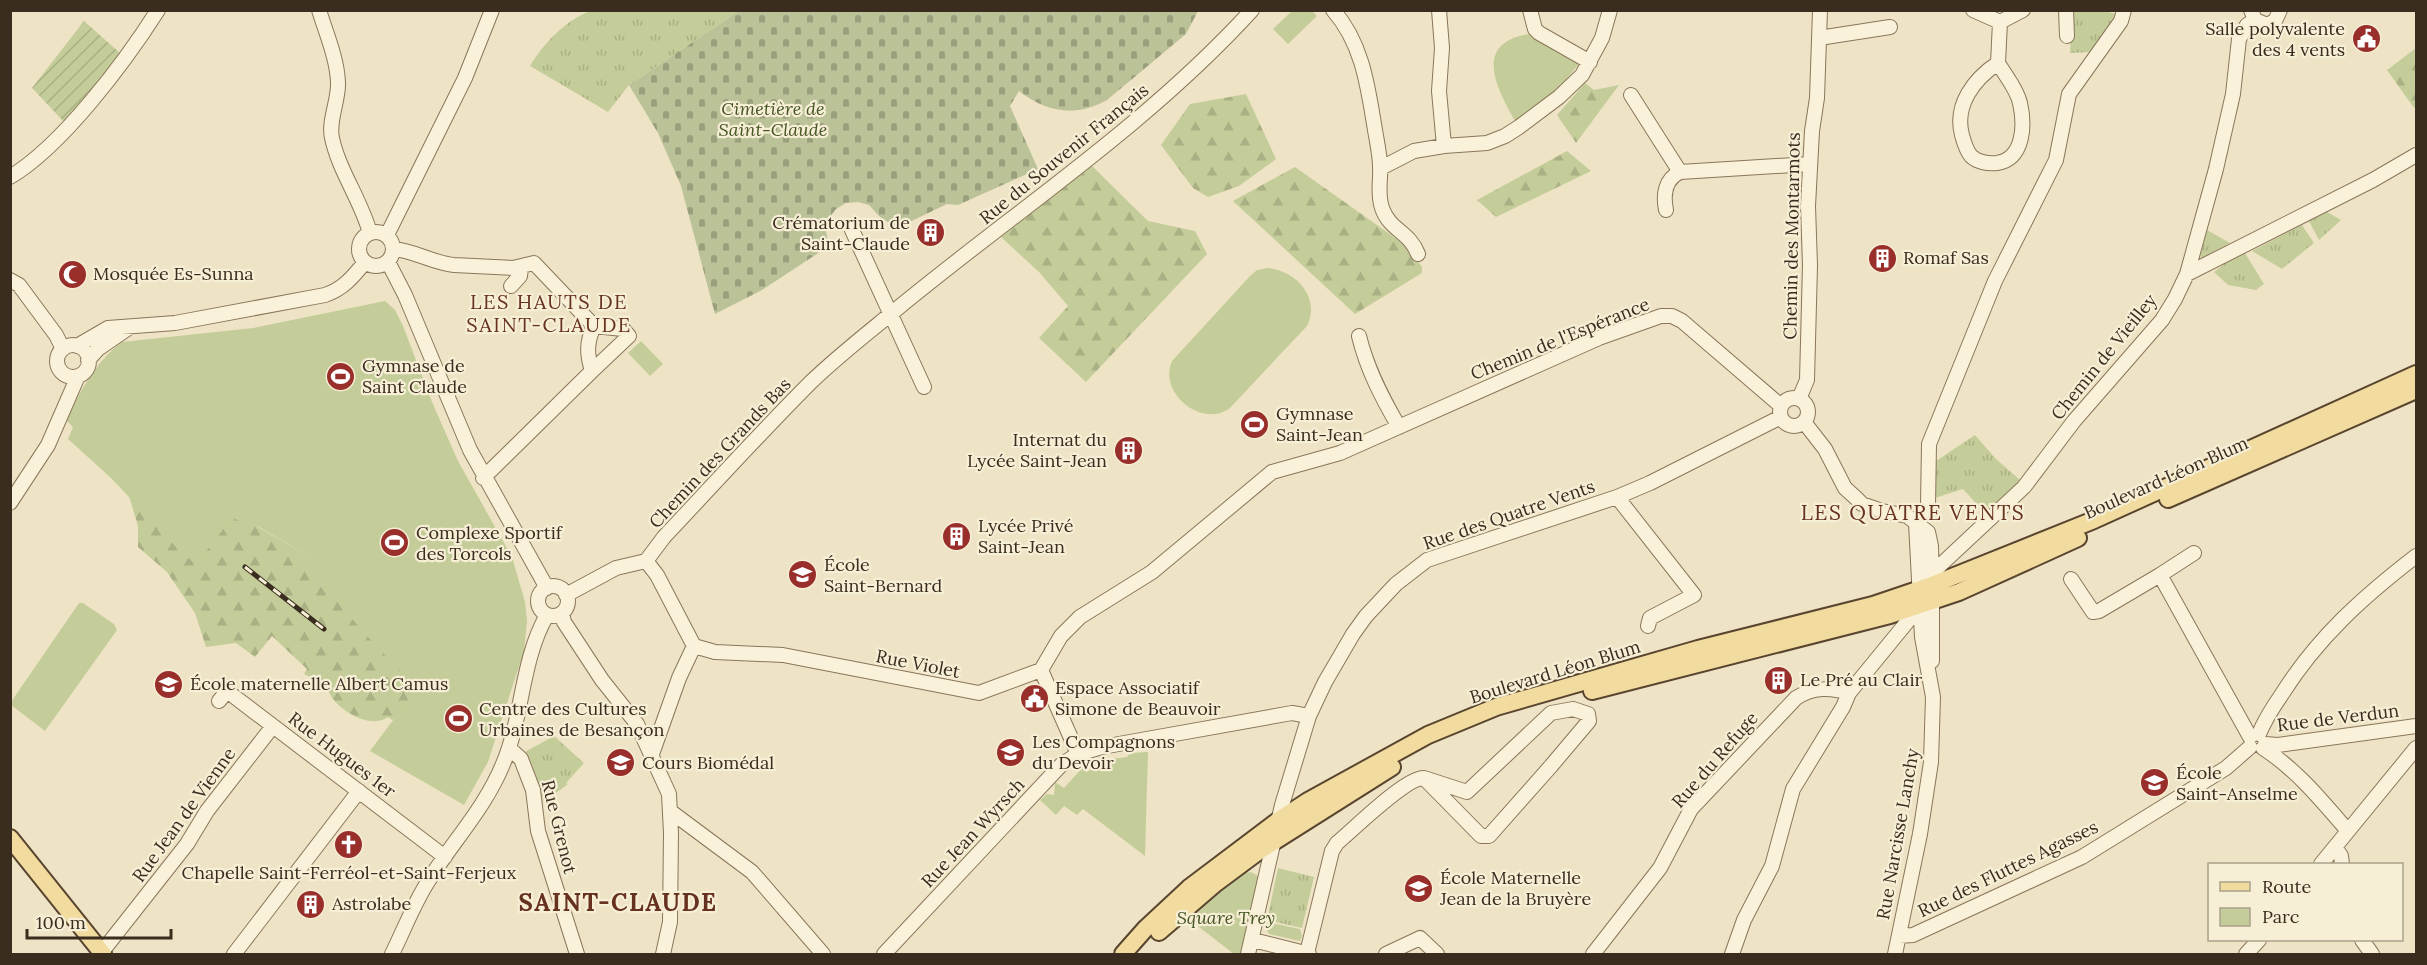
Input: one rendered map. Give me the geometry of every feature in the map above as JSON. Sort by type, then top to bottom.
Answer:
[{"type":"main road","name":"Boulevard Léon Blum","points":[[1123,954],[1146,928],[1189,888],[1279,820],[1308,801],[1428,735],[1496,707],[1698,649],[1927,591],[2094,520],[2416,374]]},
{"type":"main road","name":"Boulevard Léon Blum","points":[[1138,954],[1187,906],[1216,883],[1381,773],[1432,746],[1497,718],[1608,687],[1888,616],[1927,591],[1970,588],[2416,390]]},
{"type":"main road","points":[[10,838],[102,954]]},
{"type":"street","points":[[10,177],[26,168],[38,157],[81,111],[146,29],[158,10]]},
{"type":"street","points":[[319,10],[332,51],[338,82],[331,135],[341,164],[365,215],[370,233]]},
{"type":"street","points":[[492,10],[465,78],[387,235],[391,256],[405,295],[470,450],[483,478],[547,588]]},
{"type":"street","name":"Rue du Souvenir Français","points":[[890,315],[1096,154],[1171,91],[1210,55],[1252,10]]},
{"type":"street","points":[[1333,10],[1352,37],[1366,76],[1381,168],[1378,185],[1382,207],[1391,225],[1413,241],[1418,254]]},
{"type":"street","points":[[1439,10],[1442,48],[1439,91],[1444,146]]},
{"type":"street","points":[[1530,10],[1535,29],[1539,33],[1590,62]]},
{"type":"street","points":[[1381,168],[1413,152],[1444,146],[1487,143],[1505,136],[1568,90],[1590,62],[1602,38],[1610,10]]},
{"type":"street","name":"Chemin des Montarmots","points":[[1799,399],[1807,380],[1810,164],[1817,98],[1820,10]]},
{"type":"street","points":[[1973,10],[2000,22]]},
{"type":"street","points":[[2000,22],[2023,10]]},
{"type":"street","points":[[2066,10],[2067,36]]},
{"type":"street","points":[[1927,591],[1916,523],[1928,505],[1929,444],[1995,281],[2056,160],[2069,94],[2121,21],[2124,10]]},
{"type":"street","points":[[2253,15],[2263,25],[2272,24],[2278,18],[2280,10]]},
{"type":"street","name":"Chemin de Vieilley","points":[[1732,954],[1744,920],[1772,866],[1793,789],[1843,707],[1849,693],[1927,591],[2024,487],[2074,421],[2162,320],[2187,274],[2228,117],[2239,39],[2253,15]]},
{"type":"street","points":[[1998,63],[1987,70],[1972,86],[1959,118],[1965,146],[1971,156],[1987,163],[2006,161],[2017,150],[2022,128],[2020,103],[1998,63],[2000,22]]},
{"type":"street","points":[[1819,38],[1890,27]]},
{"type":"street","points":[[1631,95],[1680,172]]},
{"type":"street","points":[[2187,274],[2365,184],[2416,155]]},
{"type":"street","points":[[1666,210],[1666,187],[1680,172],[1810,164]]},
{"type":"street","points":[[852,231],[924,387]]},
{"type":"street","points":[[387,235],[376,232],[362,239],[359,249],[365,262],[379,266],[391,256],[408,251],[444,264],[521,268],[534,263],[594,326],[623,329],[629,336],[483,478]]},
{"type":"street","points":[[10,280],[19,285],[56,335],[70,347],[85,351],[88,360],[86,370],[72,376],[59,370],[57,361],[70,347],[108,328],[175,323],[325,295],[338,291],[351,280],[365,262]]},
{"type":"street","points":[[511,286],[520,276],[521,268]]},
{"type":"street","name":"Chemin des Grands Bas","points":[[646,561],[664,537],[813,380],[890,315]]},
{"type":"street","name":"Chemin de l'Espérance","points":[[1041,670],[1062,636],[1080,617],[1152,572],[1265,476],[1278,470],[1340,453],[1599,338],[1661,316],[1672,316],[1682,321],[1781,411]]},
{"type":"street","points":[[88,360],[131,326]]},
{"type":"street","points":[[592,371],[587,349],[588,338],[594,326]]},
{"type":"street","points":[[1359,336],[1364,357],[1381,396],[1399,427]]},
{"type":"street","points":[[10,503],[48,446],[70,395],[72,376]]},
{"type":"street","points":[[1791,398],[1799,399],[1808,409],[1804,422],[1791,426],[1781,411],[1791,398]]},
{"type":"street","name":"Rue des Quatre Vents","points":[[1248,954],[1287,788],[1309,716],[1325,682],[1366,616],[1396,584],[1427,560],[1617,497],[1650,483],[1781,411]]},
{"type":"street","points":[[1804,422],[1825,449],[1845,488],[1862,504],[1907,516],[1928,532],[1931,546],[1927,591]]},
{"type":"street","points":[[1617,497],[1700,592],[1650,618],[1648,626]]},
{"type":"street","points":[[2071,579],[2093,612],[2099,611],[2194,554]]},
{"type":"street","name":"Rue des Fluttes Agasses","points":[[1899,936],[1913,936],[2082,857],[2226,768],[2257,742],[2264,722],[2299,666],[2345,614],[2416,556]]},
{"type":"street","points":[[566,595],[616,568],[646,561],[657,575],[694,646],[679,678],[652,754]]},
{"type":"street","points":[[2160,575],[2257,742],[2292,770],[2348,831]]},
{"type":"street","points":[[547,588],[560,588],[566,595],[568,603],[561,613],[547,615],[538,604],[540,595],[547,588]]},
{"type":"street","name":"Rue Narcisse Lanchy","points":[[1894,954],[1920,834],[1930,772],[1933,732],[1930,683],[1933,629],[1927,591]]},
{"type":"street","points":[[561,613],[564,622],[602,680],[637,724],[669,794],[670,922],[663,954]]},
{"type":"street","points":[[392,954],[428,881],[483,805],[509,748],[535,640],[547,615]]},
{"type":"street","name":"Rue Violet","points":[[694,646],[715,652],[783,655],[979,693],[1041,670]]},
{"type":"street","points":[[1041,670],[1078,754]]},
{"type":"street","name":"Rue du Refuge","points":[[1593,954],[1660,868],[1691,809],[1796,698],[1812,689],[1849,693]]},
{"type":"street","name":"Rue Hugues 1er","points":[[219,701],[227,691],[445,856]]},
{"type":"street","points":[[1253,940],[1308,954],[1332,851],[1337,843],[1388,798],[1414,779],[1424,778],[1467,792],[1551,713],[1573,709],[1588,714],[1589,721],[1489,836],[1480,836],[1424,778]]},
{"type":"street","name":"Rue Jean Wyrsch","points":[[884,954],[1061,765],[1078,754],[1140,740],[1292,713],[1309,716]]},
{"type":"street","name":"Rue Jean de Vienne","points":[[102,954],[187,844],[207,811],[273,726]]},
{"type":"street","name":"Rue de Verdun","points":[[2257,742],[2290,743],[2416,726]]},
{"type":"street","points":[[2290,743],[2289,759],[2292,770]]},
{"type":"street","name":"Rue Grenot","points":[[509,748],[521,759],[534,790],[538,831],[577,954]]},
{"type":"street","points":[[2322,863],[2416,748]]},
{"type":"street","points":[[1287,788],[1296,796],[1308,801]]},
{"type":"street","points":[[234,954],[359,791]]},
{"type":"street","points":[[670,811],[752,872],[823,954]]},
{"type":"street","points":[[2335,847],[2342,863]]},
{"type":"street","name":"Boulevard Léon Blum","points":[[1187,906],[1252,864],[1261,865],[1268,874]]},
{"type":"street","points":[[1386,954],[1420,938],[1437,954]]},
{"type":"street","points":[[2246,954],[2257,941]]},
{"type":"street","points":[[2363,941],[2372,954]]},
{"type":"green space","points":[[590,11],[739,11],[629,85],[608,112],[530,66],[556,34],[572,21]]},
{"type":"green space","name":"Cimetière de Saint-Claude","points":[[739,11],[1198,11],[1186,34],[1107,100],[1095,106],[1072,111],[1050,108],[1019,91],[1010,106],[1038,169],[958,205],[947,204],[897,228],[880,217],[869,205],[858,202],[846,203],[836,209],[829,218],[826,231],[829,246],[762,290],[715,314],[681,186],[658,133],[629,85]]},
{"type":"green space","points":[[1292,11],[1312,11],[1317,16],[1288,44],[1273,29]]},
{"type":"green space","points":[[2072,11],[2104,11],[2116,14],[2091,52],[2070,53]]},
{"type":"green space","points":[[84,21],[120,53],[66,124],[32,88]]},
{"type":"green space","points":[[1527,21],[1577,61],[1578,65],[1558,89],[1515,121],[1496,82],[1495,57],[1500,47],[1511,39],[1529,34]]},
{"type":"green space","points":[[2416,48],[2416,106],[2414,108],[2387,70]]},
{"type":"green space","points":[[1585,83],[1594,90],[1619,85],[1576,143],[1557,115]]},
{"type":"green space","points":[[1246,94],[1276,159],[1239,186],[1208,197],[1193,188],[1161,145],[1190,104]]},
{"type":"green space","points":[[1567,151],[1591,171],[1496,217],[1477,200]]},
{"type":"green space","points":[[1092,166],[1148,221],[1195,231],[1207,254],[1086,382],[1039,338],[1068,306],[1039,272],[1001,237]]},
{"type":"green space","points":[[1295,167],[1408,247],[1422,267],[1422,273],[1355,314],[1233,201]]},
{"type":"green space","points":[[2327,212],[2341,220],[2319,240],[2309,221]]},
{"type":"green space","points":[[2302,225],[2314,243],[2282,269],[2252,251]]},
{"type":"green space","points":[[2207,230],[2230,243],[2202,258],[2200,256]]},
{"type":"green space","points":[[2239,252],[2245,253],[2264,284],[2256,290],[2228,285],[2214,272]]},
{"type":"green space","points":[[1268,268],[1288,274],[1303,287],[1311,305],[1307,326],[1229,409],[1218,414],[1206,414],[1184,404],[1176,395],[1171,384],[1169,373],[1172,361],[1250,276],[1257,270]]},
{"type":"green space","name":"Complexe Sportif des Torcols","points":[[385,301],[395,310],[403,326],[432,402],[458,461],[512,557],[525,602],[527,621],[524,651],[488,762],[464,805],[370,751],[417,688],[326,589],[317,566],[305,554],[259,527],[232,518],[196,564],[183,554],[111,478],[68,439],[73,427],[66,420],[77,399],[104,358],[122,342],[253,328]]},
{"type":"green space","points":[[641,341],[663,364],[650,376],[628,353]]},
{"type":"green space","points":[[1975,435],[1996,459],[2020,480],[1985,513],[1963,489],[1935,498],[1933,463]]},
{"type":"green space","points":[[129,496],[164,532],[223,507],[305,554],[408,649],[421,697],[412,710],[392,720],[388,717],[374,721],[358,718],[338,704],[323,684],[304,674],[307,669],[272,636],[255,657],[236,643],[206,647],[195,613],[167,572],[138,547],[138,526]]},
{"type":"green space","points":[[79,603],[83,603],[114,624],[117,630],[45,731],[11,705],[11,702]]},
{"type":"green space","points":[[554,736],[584,763],[566,783],[568,784],[544,802],[525,752]]},
{"type":"green space","points":[[1148,752],[1145,856],[1083,809],[1077,815],[1064,806],[1056,815],[1040,800],[1047,794],[1054,795],[1055,782],[1064,788],[1082,768],[1087,772],[1104,760],[1127,757],[1130,753]]},
{"type":"green space","points":[[1278,868],[1314,877],[1302,928],[1267,920]]},
{"type":"green space","name":"Square Trey","points":[[1251,872],[1258,876],[1259,880],[1241,954],[1234,954],[1186,917],[1246,873]]},
{"type":"green space","points":[[1267,922],[1300,929],[1302,936],[1300,941],[1269,934],[1266,928]]},
{"type":"railway","points":[[245,567],[324,629]]},
{"type":"place","name":"Salle polyvalente des 4 vents","points":[[2366,39]]},
{"type":"place","name":"Crématorium de Saint-Claude","points":[[931,233]]},
{"type":"place","name":"Romaf Sas","points":[[1882,258]]},
{"type":"place","name":"Mosquée Es-Sunna","points":[[72,274]]},
{"type":"place","name":"Gymnase de Saint Claude","points":[[341,376]]},
{"type":"place","name":"Gymnase Saint-Jean","points":[[1255,424]]},
{"type":"place","name":"Internat du Lycée Saint-Jean","points":[[1128,450]]},
{"type":"place","name":"Lycée Privé Saint-Jean","points":[[957,536]]},
{"type":"place","name":"Complexe Sportif des Torcols","points":[[395,543]]},
{"type":"place","name":"École Saint-Bernard","points":[[803,575]]},
{"type":"place","name":"Le Pré au Clair","points":[[1779,680]]},
{"type":"place","name":"École maternelle Albert Camus","points":[[169,684]]},
{"type":"place","name":"Espace Associatif Simone de Beauvoir","points":[[1034,698]]},
{"type":"place","name":"Centre des Cultures Urbaines de Besançon","points":[[458,719]]},
{"type":"place","name":"Les Compagnons du Devoir","points":[[1011,752]]},
{"type":"place","name":"Cours Biomédal","points":[[621,763]]},
{"type":"place","name":"École Saint-Anselme","points":[[2155,783]]},
{"type":"place","name":"Chapelle Saint-Ferréol-et-Saint-Ferjeux","points":[[349,844]]},
{"type":"place","name":"École Maternelle Jean de la Bruyère","points":[[1419,888]]},
{"type":"place","name":"Astrolabe","points":[[311,904]]},
{"type":"district","name":"LES HAUTS DE SAINT-CLAUDE","points":[[549,314]]},
{"type":"district","name":"LES QUATRE VENTS","points":[[1913,513]]},
{"type":"district","name":"SAINT-CLAUDE","points":[[618,903]]}]
